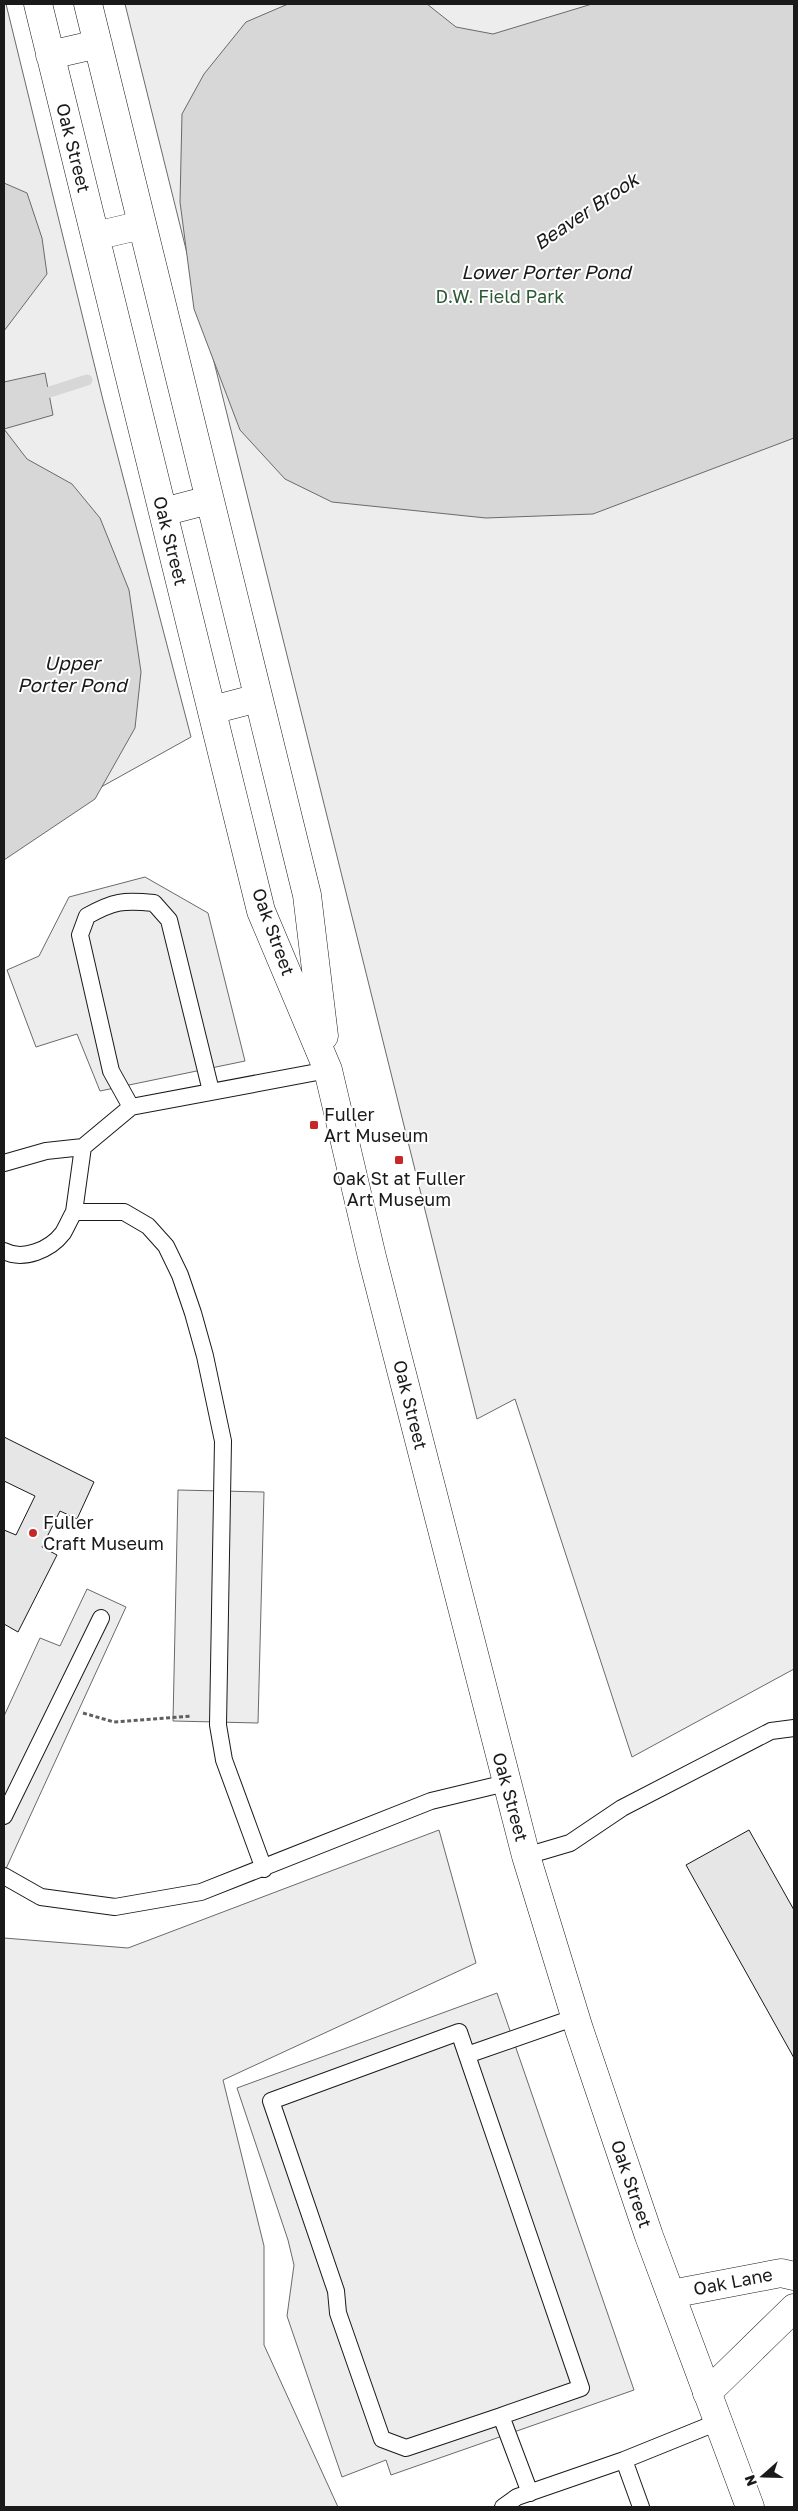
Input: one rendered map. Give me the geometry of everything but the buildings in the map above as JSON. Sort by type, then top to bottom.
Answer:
[{"type":"main road","name":"Oak Street","points":[[38,4],[262,911],[328,1070]]},
{"type":"main road","name":"Oak Street","points":[[88,4],[307,895],[328,1070],[372,1257],[506,1783],[526,1856],[576,2017],[641,2212],[750,2507]]},
{"type":"main road","points":[[50,55],[98,44]]},
{"type":"main road","points":[[95,236],[142,225]]},
{"type":"main road","points":[[163,512],[209,500]]},
{"type":"main road","points":[[212,710],[258,698]]},
{"type":"main road","name":"Oak Lane","points":[[671,2294],[781,2273],[794,2276]]},
{"type":"main road","points":[[707,2393],[794,2308]]},
{"type":"lane","points":[[131,1107],[111,1071],[80,935],[87,916],[104,906],[125,900],[154,904],[169,920],[211,1092]]},
{"type":"lane","points":[[4,1163],[46,1150],[83,1147],[131,1107],[328,1070]]},
{"type":"lane","points":[[4,1251],[13,1256],[41,1251],[62,1234],[74,1212],[83,1147]]},
{"type":"lane","points":[[74,1212],[124,1212],[148,1226],[166,1246],[180,1275],[193,1313],[205,1356],[222,1441],[218,1725],[224,1760],[264,1869]]},
{"type":"lane","points":[[4,1816],[100,1618]]},
{"type":"lane","points":[[526,1856],[570,1843],[622,1808],[771,1731],[794,1728]]},
{"type":"lane","points":[[4,1876],[42,1897],[115,1906],[201,1892],[264,1869],[431,1801],[506,1783]]},
{"type":"lane","points":[[467,2055],[576,2017]]},
{"type":"lane","points":[[459,2032],[581,2388],[501,2416],[406,2448],[382,2439],[338,2313],[336,2291],[271,2101],[459,2032]]},
{"type":"lane","points":[[501,2416],[530,2492]]},
{"type":"lane","points":[[503,2507],[517,2497],[624,2460],[718,2422]]},
{"type":"lane","points":[[624,2460],[642,2507]]},
{"type":"path","points":[[78,1711],[114,1722],[130,1723],[173,1716]]},
{"type":"shaded area","points":[[4,4],[6,4],[103,400],[191,737],[4,841]]},
{"type":"shaded area","name":"D.W. Field Park","points":[[125,4],[794,4],[794,1669],[632,1757],[515,1399],[477,1419]]},
{"type":"shaded area","points":[[145,877],[208,913],[245,1061],[100,1091],[77,1034],[36,1047],[7,970],[39,956],[69,897]]},
{"type":"shaded area","points":[[178,1490],[264,1492],[258,1723],[173,1721]]},
{"type":"shaded area","points":[[87,1589],[126,1607],[4,1873],[4,1716],[40,1638],[60,1646]]},
{"type":"shaded area","points":[[439,1830],[476,1963],[223,2080],[264,2246],[264,2345],[338,2507],[4,2507],[4,1938],[128,1948]]},
{"type":"shaded area","points":[[497,1993],[634,2390],[391,2475],[386,2460],[342,2477],[287,2316],[294,2265],[288,2240],[237,2088]]},
{"type":"water","name":"Lower Porter Pond","points":[[288,4],[427,4],[456,27],[493,34],[592,4],[794,4],[794,438],[593,514],[486,518],[332,502],[285,479],[240,430],[194,309],[180,202],[182,114],[204,74],[246,22]]},
{"type":"water","points":[[4,183],[27,193],[42,238],[47,274],[4,331]]},
{"type":"water","points":[[45,373],[53,415],[4,429],[4,382]]},
{"type":"water","name":"Upper Porter Pond","points":[[4,429],[27,459],[72,484],[100,518],[129,590],[141,672],[135,728],[95,799],[4,860]]},
{"type":"waterway","name":"Beaver Brook","points":[[34,397],[87,380]]},
{"type":"place","name":"Fuller Art Museum","points":[[314,1125]]},
{"type":"place","name":"Oak St at Fuller Art Museum","points":[[399,1160]]},
{"type":"place","name":"Fuller Craft Museum","points":[[33,1533]]}]
